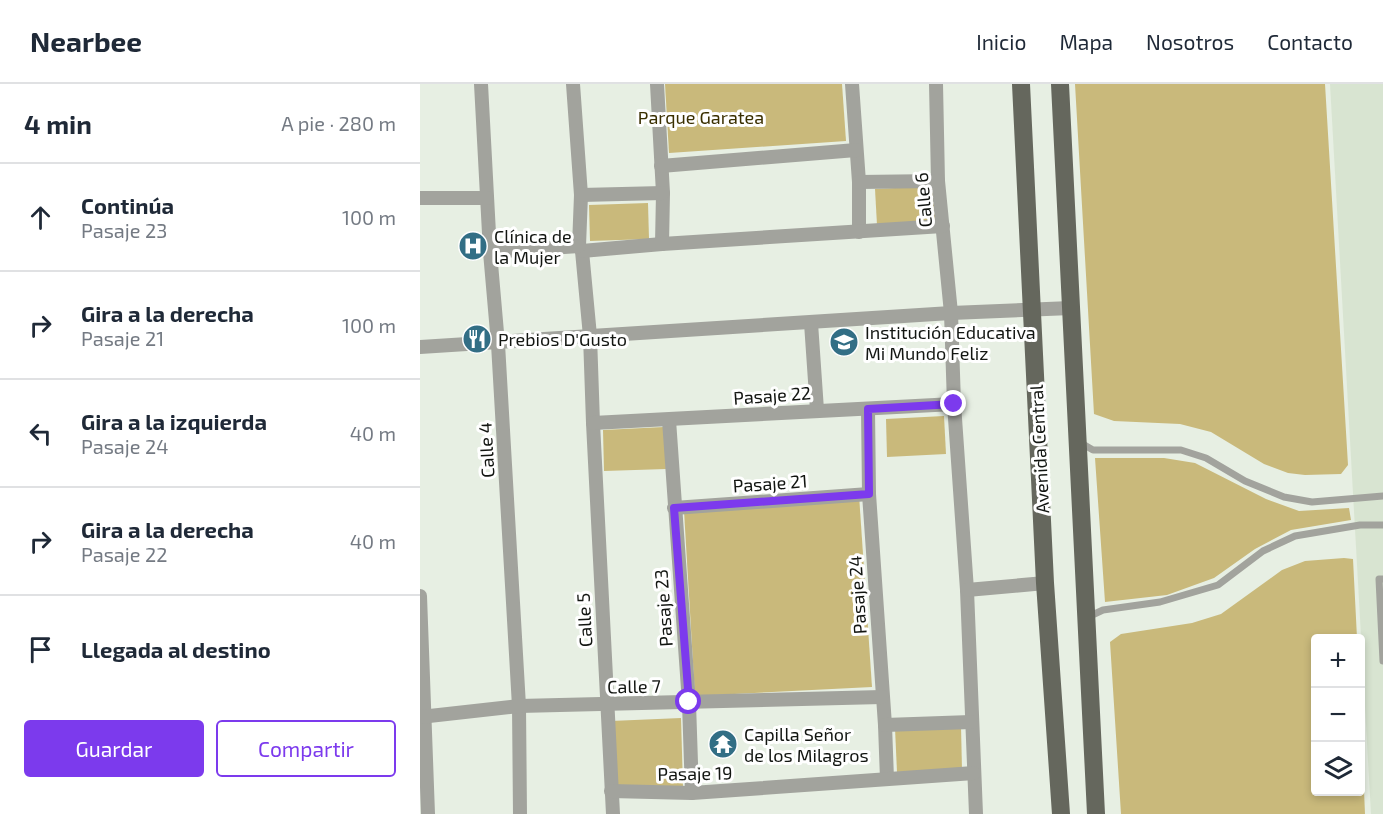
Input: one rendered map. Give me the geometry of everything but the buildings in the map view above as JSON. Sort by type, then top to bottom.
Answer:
[{"type":"main road","name":"Avenida Central","points":[[1021,84],[1045,583],[1061,814]]},
{"type":"main road","points":[[1060,84],[1096,814]]},
{"type":"street","name":"Calle 4","points":[[481,84],[519,706],[520,814]]},
{"type":"street","name":"Calle 5","points":[[573,84],[581,195],[580,249],[590,336],[613,814]]},
{"type":"street","points":[[657,84],[663,194],[662,244]]},
{"type":"street","points":[[852,84],[859,182],[859,232]]},
{"type":"street","name":"Calle 6","points":[[936,84],[938,181],[951,313],[954,404],[967,590],[976,814]]},
{"type":"street","points":[[661,166],[856,150]]},
{"type":"street","points":[[859,182],[938,181]]},
{"type":"street","points":[[581,195],[663,194]]},
{"type":"street","points":[[420,198],[487,198]]},
{"type":"street","points":[[490,252],[580,249],[943,226]]},
{"type":"street","points":[[420,348],[951,313],[1071,308]]},
{"type":"street","points":[[811,323],[817,410]]},
{"type":"street","name":"Pasaje 22","points":[[593,423],[954,404]]},
{"type":"street","name":"Pasaje 24","points":[[868,409],[869,494],[885,725],[886,779]]},
{"type":"street","name":"Pasaje 23","points":[[669,420],[689,702],[692,793]]},
{"type":"street","name":"Pasaje 21","points":[[674,508],[869,494]]},
{"type":"street","points":[[967,590],[1045,583]]},
{"type":"street","points":[[420,596],[425,810]]},
{"type":"street","name":"Calle 7","points":[[422,717],[519,706],[882,697]]},
{"type":"street","points":[[885,725],[971,722]]},
{"type":"street","name":"Pasaje 19","points":[[611,791],[692,793],[974,773]]},
{"type":"lane","points":[[1078,441],[1093,450],[1181,450],[1206,458],[1245,481],[1284,497],[1312,502],[1383,496]]},
{"type":"lane","points":[[1088,618],[1103,610],[1160,602],[1218,585],[1263,551],[1294,536],[1360,525],[1383,525]]},
{"type":"lane","points":[[1383,579],[1379,579],[1383,661]]},
{"type":"shaded area","points":[[1330,84],[1383,84],[1383,814],[1371,814],[1365,707],[1365,634],[1361,634]]},
{"type":"green space","name":"Parque Garatea","points":[[665,84],[842,84],[846,141],[669,153]]},
{"type":"green space","points":[[1075,84],[1325,84],[1348,465],[1341,474],[1288,473],[1264,464],[1211,432],[1180,424],[1114,421],[1094,414]]},
{"type":"green space","points":[[935,186],[937,222],[877,225],[875,189]]},
{"type":"green space","points":[[648,203],[649,239],[590,241],[589,205]]},
{"type":"green space","points":[[944,416],[946,454],[887,457],[886,419]]},
{"type":"green space","points":[[664,427],[666,469],[604,471],[603,430]]},
{"type":"green space","points":[[1095,458],[1164,458],[1195,463],[1266,499],[1299,511],[1349,508],[1351,520],[1291,530],[1255,549],[1214,578],[1167,595],[1105,602]]},
{"type":"green space","points":[[859,495],[872,687],[695,696],[684,511]]},
{"type":"green space","points":[[1353,559],[1357,634],[1311,634],[1311,796],[1364,796],[1365,814],[1121,814],[1110,642],[1121,634],[1192,623],[1221,614],[1282,570],[1305,561]]},
{"type":"green space","points":[[681,718],[683,787],[613,790],[611,721]]},
{"type":"green space","points":[[961,726],[962,770],[897,772],[895,728]]},
{"type":"place","name":"Clínica de la Mujer","points":[[473,246]]},
{"type":"place","name":"Prebios D'Gusto","points":[[477,339]]},
{"type":"place","name":"Institución Educativa Mi Mundo Feliz","points":[[844,342]]},
{"type":"place","name":"Capilla Señor de los Milagros","points":[[723,744]]},
{"type":"route","points":[[689,702],[674,508],[869,494],[868,409],[954,404]]}]
